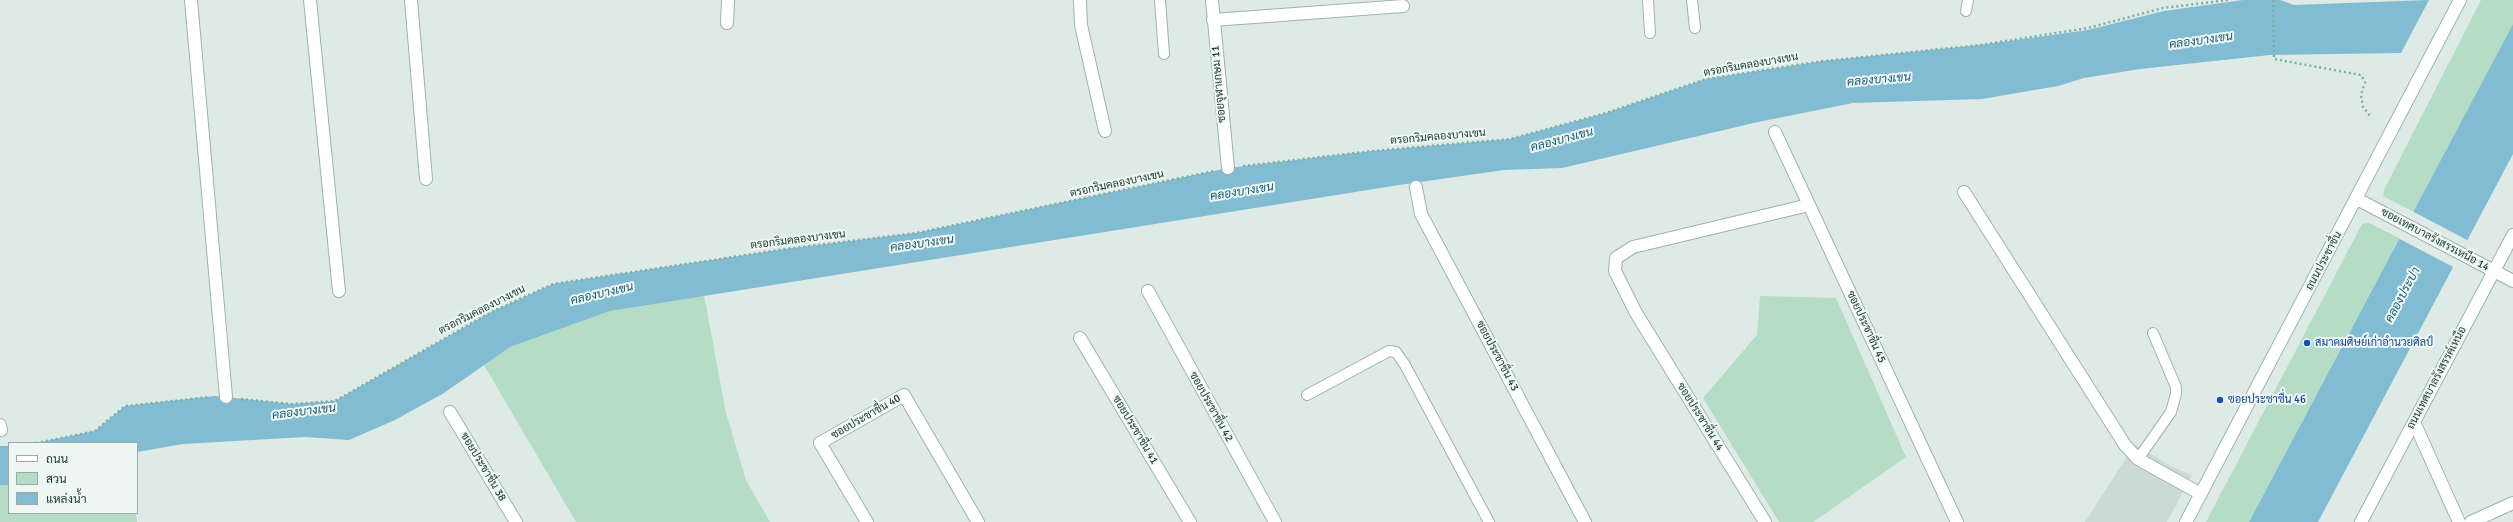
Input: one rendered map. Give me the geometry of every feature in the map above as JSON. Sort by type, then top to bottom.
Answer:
[{"type":"street","points":[[191,0],[226,397]]},
{"type":"street","points":[[310,0],[339,290]]},
{"type":"street","points":[[411,0],[426,179]]},
{"type":"street","points":[[727,23],[728,0]]},
{"type":"street","points":[[1080,0],[1081,25],[1104,131]]},
{"type":"street","name":"ซอยจุฬาเกษม 11","points":[[1212,0],[1228,168]]},
{"type":"street","name":"ถนนประชาชื่น","points":[[2186,522],[2357,199],[2460,0]]},
{"type":"street","points":[[1213,20],[1403,6]]},
{"type":"street","name":"ซอยประชาชื่น 45","points":[[1775,132],[1957,522]]},
{"type":"street","name":"ซอยประชาชื่น 43","points":[[1416,187],[1421,214],[1585,522]]},
{"type":"street","points":[[1964,192],[2125,445],[2138,459],[2201,494]]},
{"type":"street","name":"ซอยเทศบาลรังสรรเหนือ 14","points":[[2357,199],[2482,263],[2513,281]]},
{"type":"street","name":"ซอยประชาชื่น 44","points":[[1765,522],[1636,313],[1615,271],[1616,258],[1633,247],[1809,205]]},
{"type":"street","name":"ถนนเทศบาลรังสรรค์เหนือ","points":[[2361,522],[2513,235]]},
{"type":"street","name":"ซอยประชาชื่น 42","points":[[1148,291],[1275,522]]},
{"type":"street","name":"ซอยประชาชื่น 41","points":[[1080,338],[1190,522]]},
{"type":"street","name":"ซอยประชาชื่น 40","points":[[867,522],[820,443],[904,395],[978,522]]},
{"type":"street","name":"ซอยประชาชื่น 38","points":[[450,412],[516,522]]},
{"type":"street","points":[[2414,422],[2459,522]]},
{"type":"street","points":[[0,425],[0,430]]},
{"type":"street","points":[[2471,522],[2513,503]]},
{"type":"lane","points":[[1160,0],[1164,54]]},
{"type":"lane","points":[[1648,0],[1650,33]]},
{"type":"lane","points":[[1692,0],[1695,28]]},
{"type":"lane","points":[[1966,11],[1968,0]]},
{"type":"lane","points":[[2138,459],[2171,412],[2176,394],[2176,387],[2153,333]]},
{"type":"lane","points":[[1307,395],[1385,353],[1396,352],[1405,365],[1489,522]]},
{"type":"path","name":"ตรอกริมคลองบางเขน","points":[[41,442],[95,431],[125,406],[215,396],[292,404],[335,401],[491,312],[553,284],[770,251],[916,233],[1228,168],[1372,151],[1510,139],[1606,113],[1706,79],[1823,61],[1980,45],[2088,28],[2163,8],[2229,0]]},
{"type":"path","points":[[2272,0],[2274,59],[2361,75],[2365,82],[2361,95],[2363,107],[2370,116]]},
{"type":"shaded area","points":[[2135,444],[2172,467],[2192,475],[2167,522],[2085,522]]},
{"type":"green space","points":[[2481,0],[2513,0],[2513,24],[2414,212],[2383,196],[2385,188]]},
{"type":"green space","points":[[2369,223],[2399,238],[2249,522],[2206,522],[2362,224]]},
{"type":"green space","points":[[704,295],[726,413],[746,480],[770,522],[576,522],[484,365],[510,347],[610,311]]},
{"type":"green space","points":[[1760,296],[1836,298],[1906,457],[1813,522],[1779,522],[1703,398],[1757,335]]},
{"type":"green space","points":[[0,485],[8,485],[8,514],[136,514],[137,522],[0,522]]},
{"type":"water","name":"คลองบางเขน","points":[[2243,0],[2280,0],[2294,5],[2429,0],[2401,53],[2270,55],[2140,69],[2084,78],[2058,86],[1982,99],[1853,103],[1758,122],[1562,168],[1504,170],[1399,185],[610,311],[510,347],[444,393],[395,420],[349,440],[305,437],[183,444],[138,452],[138,442],[41,442],[95,431],[125,406],[215,396],[292,404],[335,401],[491,312],[553,284],[785,249],[916,233],[1228,168],[1372,151],[1510,139],[1606,113],[1706,79],[1823,61],[1980,45],[2088,30],[2164,11]]},
{"type":"water","name":"คลองประปา","points":[[2513,24],[2513,154],[2318,522],[2249,522]]},
{"type":"water","points":[[0,446],[8,446],[8,485],[0,485]]},
{"type":"pier","points":[[2412,211],[2469,241],[2455,268],[2398,238]]},
{"type":"place","name":"สมาคมศิษย์เก่าอํานวยศิลป์","points":[[2307,343]]},
{"type":"place","name":"ซอยประชาชื่น 46","points":[[2220,400]]}]
